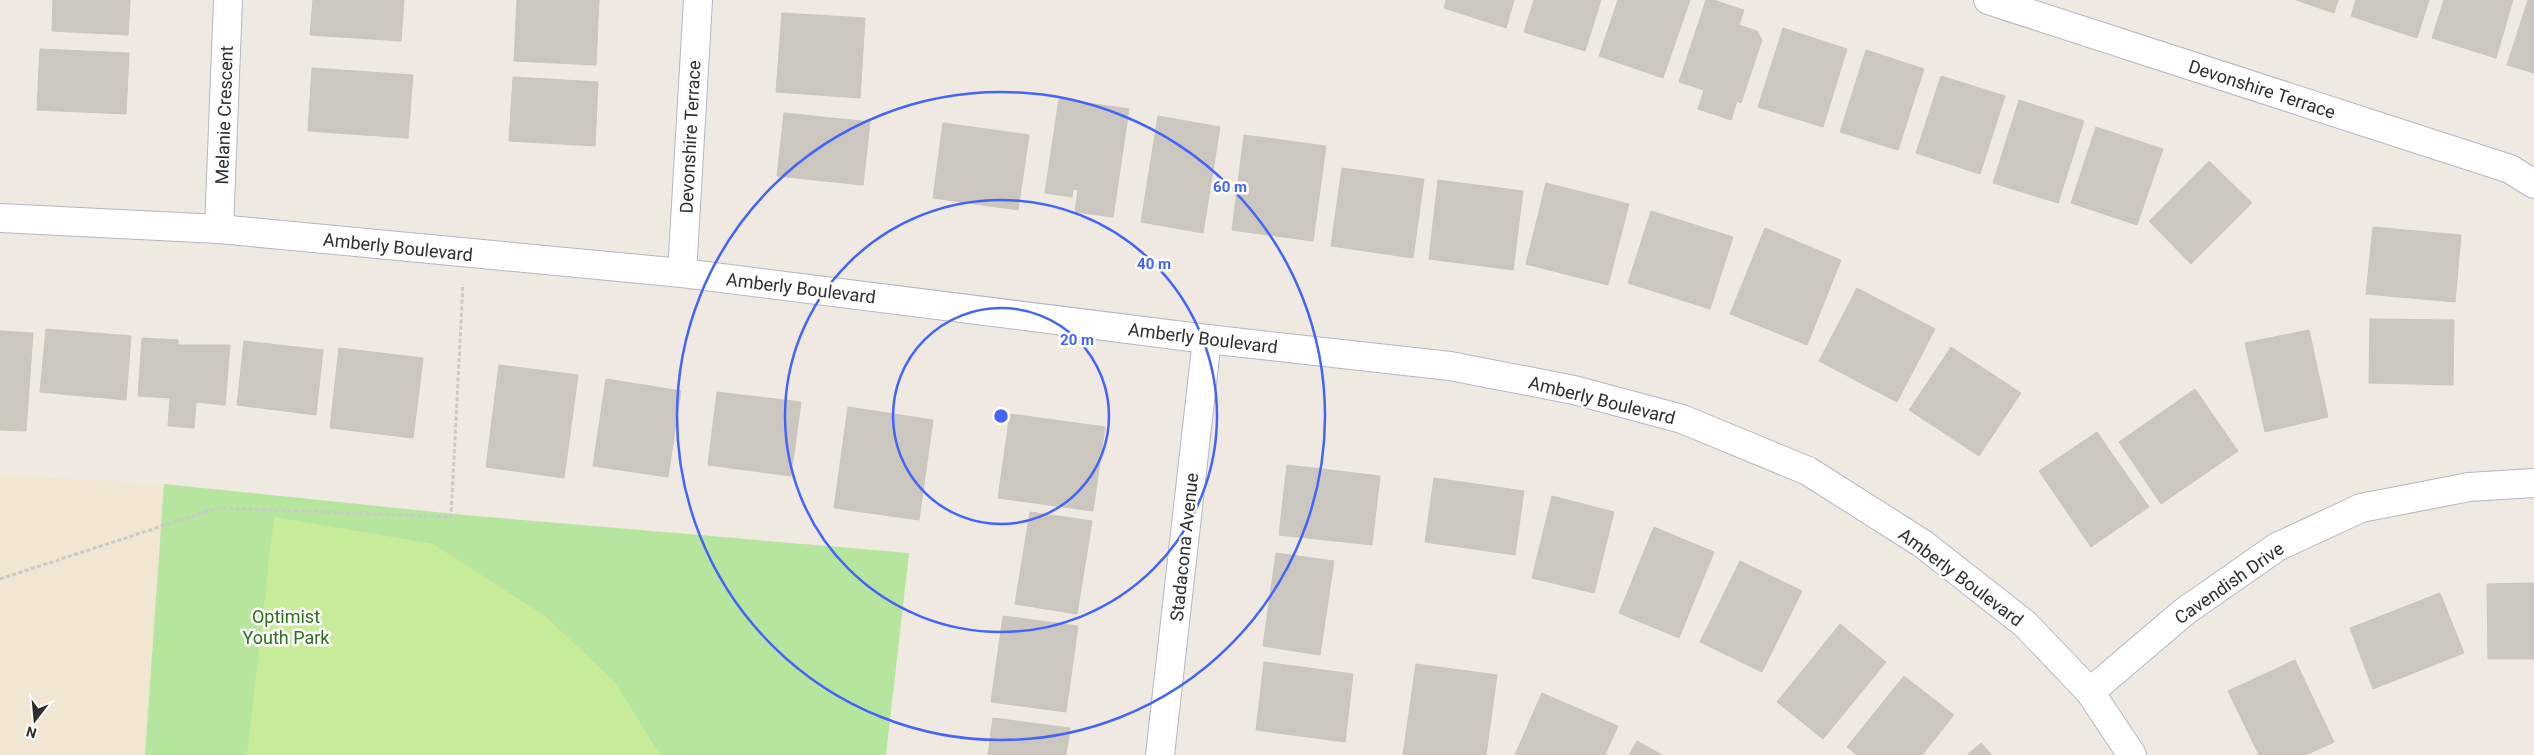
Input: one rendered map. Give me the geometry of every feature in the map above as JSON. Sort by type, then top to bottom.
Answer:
[{"type":"street","name":"Melanie Crescent","points":[[219,229],[228,0]]},
{"type":"street","name":"Devonshire Terrace","points":[[682,274],[698,0]]},
{"type":"street","name":"Devonshire Terrace","points":[[1988,0],[2510,169],[2534,184]]},
{"type":"street","name":"Amberly Boulevard","points":[[0,218],[219,229],[682,274],[1207,339],[1450,366],[1574,390],[1682,419],[1808,471],[1923,544],[2025,624],[2090,692],[2132,755]]},
{"type":"street","name":"Stadacona Avenue","points":[[1160,755],[1207,339]]},
{"type":"street","name":"Cavendish Drive","points":[[2090,692],[2184,612],[2277,547],[2361,508],[2469,486],[2534,483]]},
{"type":"path","points":[[0,579],[217,508],[451,517],[465,253]]},
{"type":"shaded area","points":[[0,475],[164,484],[145,755],[0,755]]},
{"type":"green space","name":"Optimist Youth Park","points":[[164,484],[465,515],[909,553],[886,755],[145,755]]},
{"type":"green space","points":[[274,517],[433,544],[545,616],[615,682],[660,755],[247,755]]},
{"type":"building","points":[[53,0],[130,0],[128,35],[52,31]]},
{"type":"building","points":[[313,0],[404,0],[401,41],[310,35]]},
{"type":"building","points":[[517,0],[599,0],[596,65],[514,61]]},
{"type":"building","points":[[1446,0],[1514,0],[1506,28],[1444,8]]},
{"type":"building","points":[[1534,0],[1601,0],[1585,51],[1524,32]]},
{"type":"building","points":[[1618,0],[1690,0],[1663,78],[1599,56]]},
{"type":"building","points":[[1706,0],[1713,0],[1744,10],[1739,25],[1757,31],[1762,40],[1741,103],[1737,101],[1731,120],[1698,109],[1704,90],[1679,82]]},
{"type":"building","points":[[2296,0],[2338,0],[2334,13]]},
{"type":"building","points":[[2356,0],[2429,0],[2417,38],[2351,16]]},
{"type":"building","points":[[2444,0],[2513,0],[2496,58],[2432,38]]},
{"type":"building","points":[[2528,0],[2534,0],[2534,73],[2507,65]]},
{"type":"building","points":[[782,13],[865,18],[860,98],[776,92]]},
{"type":"building","points":[[1783,28],[1847,49],[1823,127],[1758,107]]},
{"type":"building","points":[[40,49],[129,53],[126,114],[37,110]]},
{"type":"building","points":[[1866,50],[1924,69],[1898,150],[1840,132]]},
{"type":"building","points":[[312,68],[413,75],[408,138],[308,131]]},
{"type":"building","points":[[1941,76],[2005,96],[1980,174],[1916,153]]},
{"type":"building","points":[[513,77],[598,82],[595,146],[509,141]]},
{"type":"building","points":[[1059,99],[1129,109],[1113,217],[1075,212],[1078,190],[1073,189],[1072,197],[1045,193]]},
{"type":"building","points":[[2019,100],[2084,121],[2058,203],[1993,183]]},
{"type":"building","points":[[784,113],[870,122],[863,185],[777,176]]},
{"type":"building","points":[[1158,116],[1220,127],[1203,233],[1141,222]]},
{"type":"building","points":[[943,123],[1029,135],[1018,210],[933,198]]},
{"type":"building","points":[[2096,127],[2163,149],[2137,225],[2071,203]]},
{"type":"building","points":[[1244,135],[1326,146],[1313,241],[1232,230]]},
{"type":"building","points":[[2209,161],[2252,203],[2191,264],[2149,221]]},
{"type":"building","points":[[1342,168],[1424,179],[1413,258],[1331,246]]},
{"type":"building","points":[[1438,180],[1523,191],[1513,270],[1429,259]]},
{"type":"building","points":[[1546,183],[1629,204],[1608,285],[1526,264]]},
{"type":"building","points":[[1651,211],[1733,237],[1710,309],[1628,283]]},
{"type":"building","points":[[2373,227],[2461,235],[2455,302],[2366,294]]},
{"type":"building","points":[[1765,228],[1841,260],[1807,345],[1730,314]]},
{"type":"building","points":[[1857,288],[1935,329],[1897,402],[1819,361]]},
{"type":"building","points":[[2370,319],[2454,320],[2453,385],[2369,383]]},
{"type":"building","points":[[46,329],[131,336],[126,400],[40,392]]},
{"type":"building","points":[[2309,330],[2328,417],[2265,432],[2245,343]]},
{"type":"building","points":[[0,331],[33,333],[26,431],[0,430]]},
{"type":"building","points":[[142,338],[178,340],[178,345],[230,345],[225,405],[196,402],[194,428],[168,426],[170,398],[138,396]]},
{"type":"building","points":[[244,341],[323,350],[316,415],[237,405]]},
{"type":"building","points":[[1951,347],[2021,393],[1979,456],[1909,410]]},
{"type":"building","points":[[339,348],[423,358],[413,438],[330,428]]},
{"type":"building","points":[[499,365],[578,375],[564,478],[486,467]]},
{"type":"building","points":[[606,379],[681,391],[668,477],[593,466]]},
{"type":"building","points":[[2195,389],[2238,451],[2161,504],[2119,442]]},
{"type":"building","points":[[717,392],[801,402],[791,476],[708,465]]},
{"type":"building","points":[[848,407],[933,420],[919,520],[834,508]]},
{"type":"building","points":[[1010,414],[1105,427],[1093,511],[998,498]]},
{"type":"building","points":[[2097,432],[2149,507],[2091,547],[2039,471]]},
{"type":"building","points":[[1287,465],[1380,476],[1372,545],[1279,535]]},
{"type":"building","points":[[1434,478],[1524,491],[1515,555],[1425,542]]},
{"type":"building","points":[[1552,496],[1614,512],[1594,593],[1532,578]]},
{"type":"building","points":[[1030,512],[1092,521],[1077,614],[1015,604]]},
{"type":"building","points":[[1654,527],[1714,552],[1679,638],[1619,613]]},
{"type":"building","points":[[1276,553],[1334,561],[1320,655],[1263,646]]},
{"type":"building","points":[[1740,561],[1802,591],[1762,672],[1700,642]]},
{"type":"building","points":[[2534,583],[2534,659],[2488,659],[2487,584]]},
{"type":"building","points":[[2440,593],[2464,653],[2373,689],[2350,628]]},
{"type":"building","points":[[1003,616],[1078,626],[1066,712],[991,702]]},
{"type":"building","points":[[1840,624],[1886,662],[1823,739],[1777,702]]},
{"type":"building","points":[[2295,660],[2334,742],[2306,755],[2259,755],[2228,691]]},
{"type":"building","points":[[1264,662],[1353,674],[1345,742],[1256,730]]},
{"type":"building","points":[[1416,664],[1497,675],[1486,755],[1403,755]]},
{"type":"building","points":[[1904,676],[1954,715],[1922,755],[1857,755],[1847,747]]},
{"type":"building","points":[[1542,693],[1618,726],[1605,755],[1515,755]]},
{"type":"building","points":[[993,718],[1070,728],[1066,755],[988,755]]},
{"type":"building","points":[[1637,741],[1662,755],[1629,755]]},
{"type":"building","points":[[1981,743],[1992,755],[1967,755]]}]
